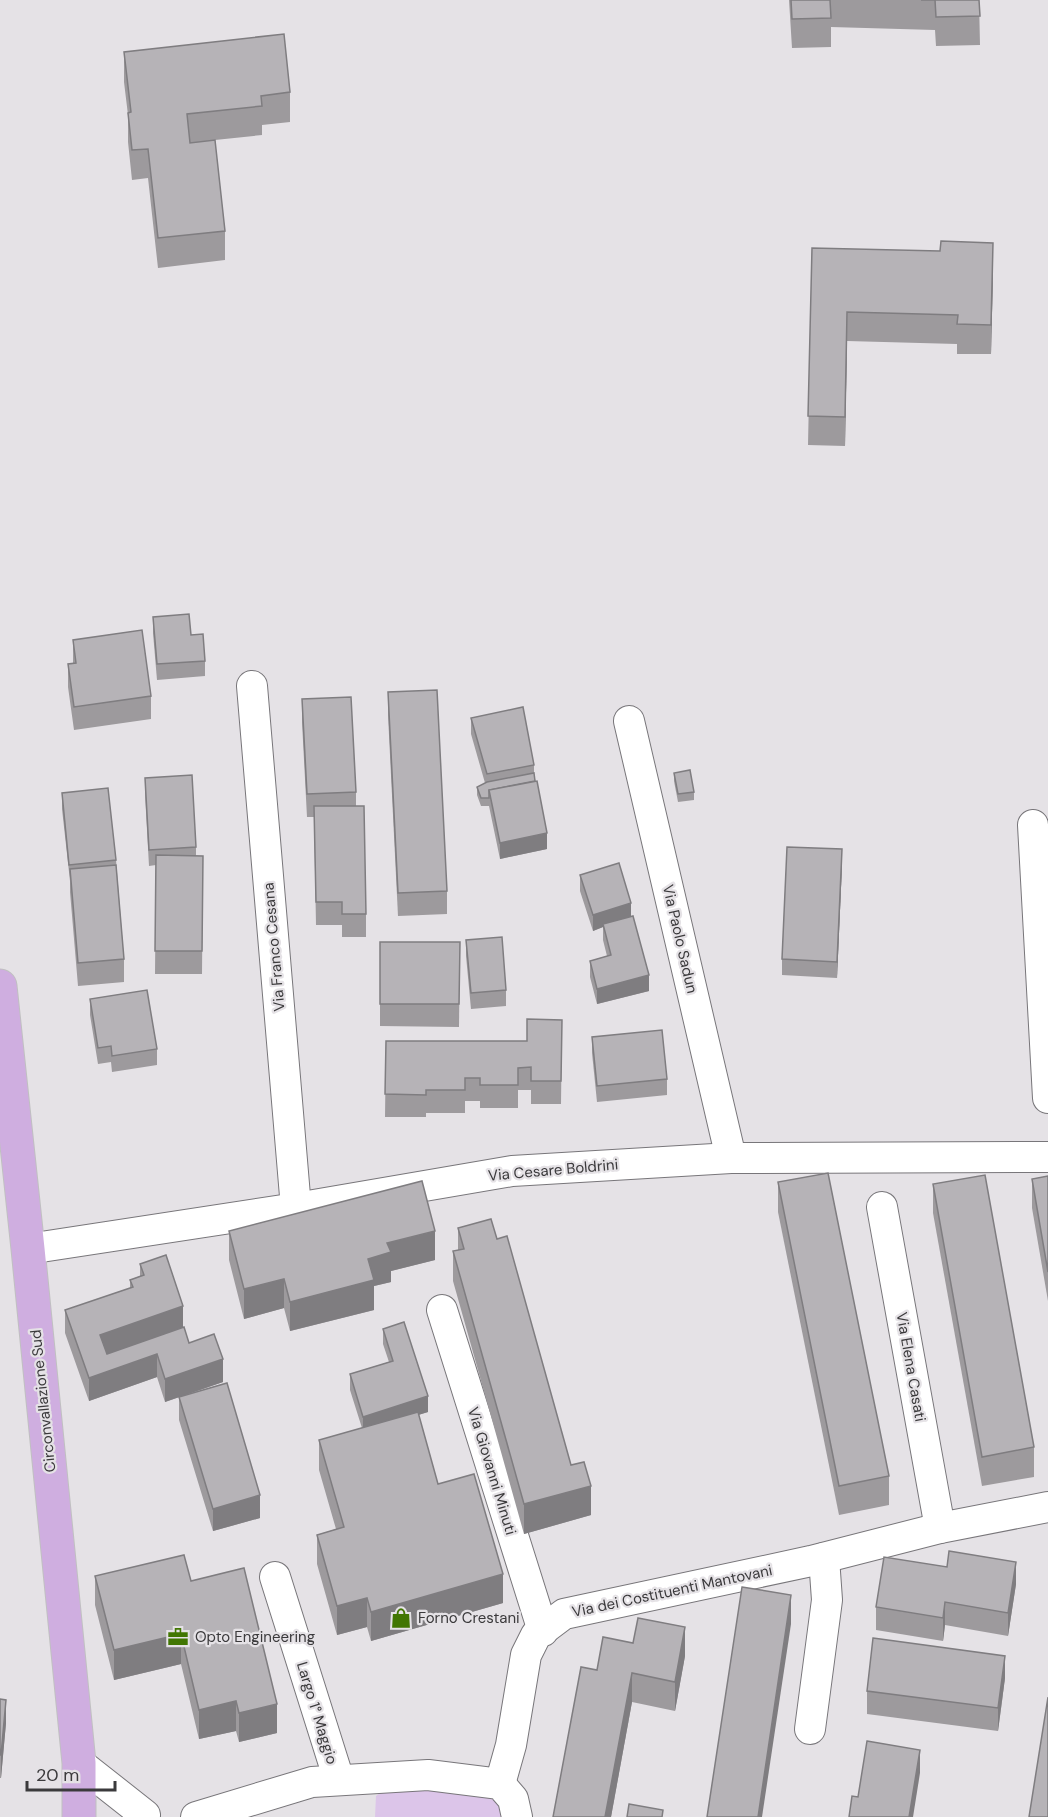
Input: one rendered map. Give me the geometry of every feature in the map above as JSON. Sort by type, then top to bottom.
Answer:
[{"type":"main road","name":"Circonvallazione Sud","points":[[0,986],[79,1763],[79,1817]]},
{"type":"street","name":"Via Franco Cesana","points":[[252,686],[296,1208]]},
{"type":"street","name":"Via Paolo Sadun","points":[[630,721],[732,1158]]},
{"type":"street","points":[[1033,825],[1048,1098]]},
{"type":"street","name":"Via Cesare Boldrini","points":[[28,1249],[296,1208],[512,1171],[732,1158],[1048,1157]]},
{"type":"street","name":"Via Elena Casati","points":[[882,1207],[940,1528]]},
{"type":"street","name":"Via Giovanni Minuti","points":[[442,1310],[543,1631]]},
{"type":"street","name":"Via dei Costituenti Mantovani","points":[[500,1784],[510,1745],[526,1655],[536,1635],[564,1614],[824,1558],[940,1528],[1048,1507]]},
{"type":"street","points":[[810,1729],[827,1600],[824,1558]]},
{"type":"street","name":"Largo 1° Maggio","points":[[275,1577],[339,1780]]},
{"type":"street","points":[[79,1763],[146,1816]]},
{"type":"street","name":"Largo 1° Maggio","points":[[196,1817],[312,1782],[428,1775],[500,1784]]},
{"type":"street","points":[[500,1784],[513,1799],[518,1817]]},
{"type":"shaded area","points":[[469,1788],[497,1799],[503,1811],[503,1817],[375,1817],[376,1796],[383,1791]]},
{"type":"building","points":[[791,0],[830,0],[831,18],[792,19]]},
{"type":"building","points":[[935,0],[979,0],[980,16],[936,17]]},
{"type":"building","points":[[284,34],[290,92],[261,96],[262,106],[187,114],[190,143],[215,140],[225,231],[158,238],[148,149],[132,150],[128,113],[131,112],[124,52]]},
{"type":"building","points":[[941,241],[993,243],[991,325],[957,324],[958,315],[847,312],[845,417],[808,416],[812,248],[940,251]]},
{"type":"building","points":[[189,614],[191,635],[203,634],[205,661],[157,664],[153,617]]},
{"type":"building","points":[[142,630],[151,696],[74,707],[68,664],[76,663],[73,640]]},
{"type":"building","points":[[437,690],[447,891],[398,893],[388,692]]},
{"type":"building","points":[[351,697],[356,792],[307,794],[302,699]]},
{"type":"building","points":[[523,707],[534,765],[487,774],[471,718]]},
{"type":"building","points":[[690,770],[694,792],[678,794],[674,773]]},
{"type":"building","points":[[534,773],[535,781],[489,790],[489,798],[481,798],[477,787],[487,782]]},
{"type":"building","points":[[192,775],[196,847],[149,850],[145,778]]},
{"type":"building","points":[[537,781],[547,833],[500,843],[489,790]]},
{"type":"building","points":[[108,788],[116,860],[69,865],[62,793]]},
{"type":"building","points":[[314,806],[364,806],[366,914],[342,914],[342,902],[316,902]]},
{"type":"building","points":[[787,847],[842,849],[837,962],[782,959]]},
{"type":"building","points":[[156,855],[203,856],[202,951],[155,951]]},
{"type":"building","points":[[619,863],[631,903],[593,915],[580,875]]},
{"type":"building","points":[[116,865],[124,959],[78,963],[70,869]]},
{"type":"building","points":[[633,916],[649,975],[597,989],[590,961],[611,955],[603,924]]},
{"type":"building","points":[[502,937],[506,990],[471,993],[466,940]]},
{"type":"building","points":[[380,942],[460,942],[459,1004],[380,1004]]},
{"type":"building","points":[[147,990],[157,1049],[112,1056],[111,1046],[98,1048],[90,999]]},
{"type":"building","points":[[527,1019],[562,1020],[561,1081],[531,1081],[531,1067],[518,1068],[518,1085],[480,1085],[480,1078],[465,1078],[465,1090],[426,1090],[426,1095],[385,1094],[386,1041],[527,1041]]},
{"type":"building","points":[[662,1030],[667,1079],[597,1086],[592,1037]]},
{"type":"building","points":[[828,1173],[889,1476],[839,1486],[778,1182]]},
{"type":"building","points":[[985,1175],[1034,1447],[982,1457],[933,1184]]},
{"type":"building","points":[[1048,1176],[1048,1272],[1032,1179]]},
{"type":"building","points":[[422,1181],[435,1231],[387,1243],[391,1252],[368,1259],[374,1280],[290,1302],[284,1279],[244,1289],[229,1231]]},
{"type":"building","points":[[491,1219],[497,1239],[507,1236],[571,1465],[584,1462],[591,1486],[524,1504],[453,1251],[464,1249],[458,1228]]},
{"type":"building","points":[[166,1255],[183,1306],[100,1335],[107,1354],[184,1327],[189,1343],[214,1334],[223,1359],[165,1379],[157,1354],[89,1378],[65,1310],[133,1287],[130,1280],[144,1275],[140,1264]]},
{"type":"building","points":[[404,1322],[428,1396],[363,1417],[350,1374],[393,1361],[383,1329]]},
{"type":"building","points":[[227,1383],[260,1495],[213,1509],[179,1397]]},
{"type":"building","points":[[418,1412],[438,1484],[474,1474],[503,1574],[371,1612],[367,1598],[337,1606],[317,1535],[344,1527],[319,1440]]},
{"type":"building","points":[[949,1551],[1016,1562],[1008,1613],[945,1602],[943,1618],[876,1607],[884,1557],[947,1567]]},
{"type":"building","name":"Opto Engineering","points":[[184,1555],[191,1581],[244,1568],[277,1704],[239,1713],[236,1701],[199,1710],[181,1634],[114,1650],[95,1576]]},
{"type":"building","points":[[742,1587],[791,1595],[758,1817],[707,1817]]},
{"type":"building","points":[[638,1618],[685,1627],[675,1682],[632,1673],[605,1817],[553,1817],[581,1667],[597,1670],[603,1637],[633,1643]]},
{"type":"building","points":[[873,1638],[1005,1656],[998,1708],[867,1691]]},
{"type":"building","points":[[1048,1697],[1048,1817],[1029,1817]]},
{"type":"building","points":[[0,1699],[6,1700],[1,1755],[0,1755]]},
{"type":"building","points":[[867,1741],[920,1750],[909,1817],[849,1817],[852,1796],[858,1797]]},
{"type":"building","points":[[629,1804],[663,1810],[662,1817],[627,1817]]},
{"type":"place","name":"Forno Crestani","points":[[401,1618]]},
{"type":"place","name":"Opto Engineering","points":[[178,1637]]}]
